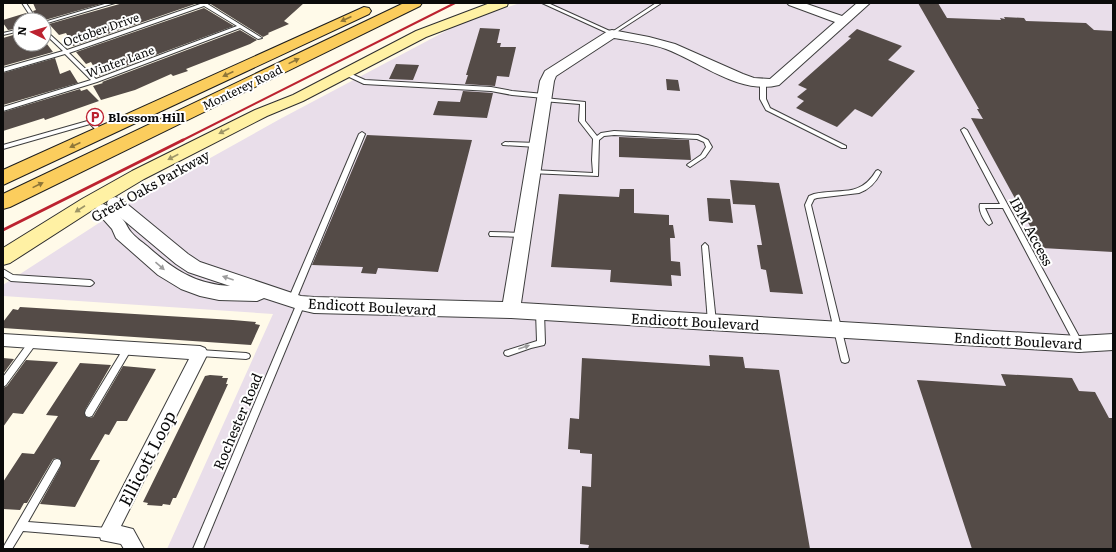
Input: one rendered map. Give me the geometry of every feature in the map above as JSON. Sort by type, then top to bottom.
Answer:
[{"type":"main road","name":"Monterey Road","points":[[3,202],[415,3]]},
{"type":"main road","name":"Great Oaks Parkway","points":[[3,258],[88,204],[138,175],[261,113],[298,98],[436,28],[502,3]]},
{"type":"main road","name":"Monterey Road","points":[[3,178],[374,6]]},
{"type":"main road","name":"Great Oaks Parkway","points":[[3,272],[109,206],[269,119],[298,98]]},
{"type":"main road","points":[[109,206],[105,204],[109,199],[128,188],[138,175]]},
{"type":"street","points":[[793,3],[847,18]]},
{"type":"street","points":[[816,3],[847,18]]},
{"type":"street","points":[[511,310],[544,98],[547,81],[550,74],[612,34],[656,43],[672,48],[749,82],[763,84],[774,82],[864,3]]},
{"type":"street","name":"Endicott Boulevard","points":[[109,206],[155,236],[194,267],[290,299]]},
{"type":"street","name":"Endicott Boulevard","points":[[109,206],[120,226],[122,234],[171,276],[186,284],[214,292],[290,299],[322,305],[511,310],[1079,344],[1113,342]]},
{"type":"street","points":[[137,247],[155,236]]},
{"type":"street","points":[[3,340],[200,353]]},
{"type":"street","name":"Ellicott Loop","points":[[108,534],[200,353]]},
{"type":"street","points":[[108,534],[126,536],[135,549]]},
{"type":"lane","points":[[24,3],[30,12]]},
{"type":"lane","points":[[52,22],[114,3]]},
{"type":"lane","points":[[544,3],[612,34],[658,4]]},
{"type":"lane","points":[[204,4],[260,38]]},
{"type":"lane","name":"October Drive","points":[[3,70],[66,52],[204,4]]},
{"type":"lane","name":"Winter Lane","points":[[3,109],[95,81],[241,26]]},
{"type":"lane","points":[[52,38],[95,81]]},
{"type":"lane","points":[[345,73],[364,82],[491,89],[583,103],[582,120],[596,139],[596,175],[532,172]]},
{"type":"lane","points":[[763,84],[763,99],[768,109],[844,147]]},
{"type":"lane","points":[[3,148],[91,122],[102,133]]},
{"type":"lane","name":"IBM Access","points":[[964,130],[1079,344]]},
{"type":"lane","points":[[596,139],[603,134],[614,133],[698,137],[706,141],[709,147],[703,156],[690,165]]},
{"type":"lane","name":"Rochester Road","points":[[198,549],[290,299],[362,134]]},
{"type":"lane","points":[[505,144],[537,145]]},
{"type":"lane","points":[[845,360],[808,205],[811,198],[816,196],[859,191],[874,180],[878,172]]},
{"type":"lane","points":[[989,223],[982,206],[1005,206]]},
{"type":"lane","points":[[492,234],[523,235]]},
{"type":"lane","points":[[705,246],[712,323]]},
{"type":"lane","points":[[3,272],[11,278],[90,283]]},
{"type":"lane","points":[[508,353],[541,343],[540,312]]},
{"type":"lane","points":[[3,383],[33,342]]},
{"type":"lane","points":[[89,413],[128,348]]},
{"type":"lane","points":[[200,353],[246,356]]},
{"type":"lane","points":[[7,549],[57,463]]},
{"type":"lane","points":[[20,526],[108,534]]},
{"type":"shaded area","points":[[520,3],[1113,3],[1113,549],[167,549],[273,314],[3,296],[3,285],[133,201],[280,119],[461,23]]},
{"type":"building","points":[[33,3],[101,4],[52,18],[52,12],[33,11],[36,10]]},
{"type":"building","points":[[123,3],[198,3],[73,46],[66,33],[59,35],[52,27],[52,23]]},
{"type":"building","points":[[209,3],[304,3],[284,21],[289,24],[268,33],[269,34],[263,37]]},
{"type":"building","points":[[918,3],[938,3],[947,18],[1001,20],[1000,18],[1005,19],[1004,17],[1024,18],[1026,21],[1086,23],[1094,30],[1113,31],[1113,252],[1042,248],[971,118],[983,119],[977,109],[979,109]]},
{"type":"building","points":[[204,8],[234,26],[99,76],[91,62],[86,64],[76,52]]},
{"type":"building","points":[[12,17],[12,29],[8,30],[3,23],[3,20]]},
{"type":"building","points":[[480,28],[500,29],[497,43],[501,43],[500,47],[516,47],[509,77],[497,76],[495,86],[465,84],[468,75],[466,75]]},
{"type":"building","points":[[857,29],[902,46],[888,60],[915,71],[872,117],[855,109],[837,127],[796,108],[804,101],[797,97],[807,89],[798,85],[851,38],[848,37]]},
{"type":"building","points":[[240,30],[257,40],[186,69],[188,71],[173,76],[171,74],[135,90],[101,100],[93,86],[103,83],[102,82]]},
{"type":"building","points":[[12,35],[12,52],[52,52],[52,51],[53,52],[3,66],[3,38]]},
{"type":"building","points":[[55,58],[60,74],[70,70],[78,83],[3,105],[3,73]]},
{"type":"building","points":[[396,64],[419,65],[413,80],[389,79]]},
{"type":"building","points":[[666,79],[678,80],[680,91],[667,90]]},
{"type":"building","points":[[80,89],[81,91],[87,89],[99,101],[45,120],[44,118],[3,131],[3,112]]},
{"type":"building","points":[[463,91],[493,93],[487,118],[433,115],[438,101],[460,102]]},
{"type":"building","points":[[367,135],[472,140],[438,272],[378,268],[376,274],[361,273],[363,267],[312,265]]},
{"type":"building","points":[[619,137],[689,140],[691,160],[619,157]]},
{"type":"building","points":[[730,180],[779,183],[803,294],[770,292],[766,270],[761,269],[757,245],[762,245],[755,205],[733,204]]},
{"type":"building","points":[[620,189],[634,189],[634,213],[669,215],[669,225],[673,225],[675,238],[670,238],[671,261],[680,262],[681,276],[671,275],[672,286],[610,282],[611,270],[551,267],[559,194],[619,197]]},
{"type":"building","points":[[707,198],[730,199],[733,223],[709,221]]},
{"type":"building","points":[[20,307],[233,320],[256,322],[255,324],[260,325],[251,345],[3,328],[3,322],[13,309],[18,310]]},
{"type":"building","points":[[709,355],[743,357],[745,368],[779,370],[810,549],[588,549],[589,545],[580,544],[582,486],[591,487],[592,454],[580,453],[580,450],[568,449],[570,418],[579,419],[582,358],[710,366]]},
{"type":"building","points":[[3,358],[14,359],[3,374]]},
{"type":"building","points":[[26,360],[58,362],[23,414],[13,413],[3,427],[3,388],[7,386]]},
{"type":"building","points":[[80,363],[111,365],[85,410],[85,416],[89,418],[93,417],[123,366],[156,369],[127,421],[117,421],[109,435],[105,434],[90,460],[100,460],[75,507],[40,504],[61,466],[61,460],[57,458],[53,459],[27,503],[24,503],[20,510],[3,509],[3,482],[22,453],[34,454],[58,416],[46,415]]},
{"type":"building","points":[[1001,374],[1072,378],[1079,391],[1095,392],[1109,418],[1113,418],[1113,549],[972,549],[917,380],[1006,386]]},
{"type":"building","points":[[210,375],[228,378],[226,384],[228,384],[176,498],[173,498],[170,505],[147,505],[148,503],[143,502],[205,376]]},
{"type":"railway","points":[[181,141],[455,3]]},
{"type":"railway","points":[[3,230],[181,141]]},
{"type":"place","name":"Blossom Hill","points":[[95,117]]}]
